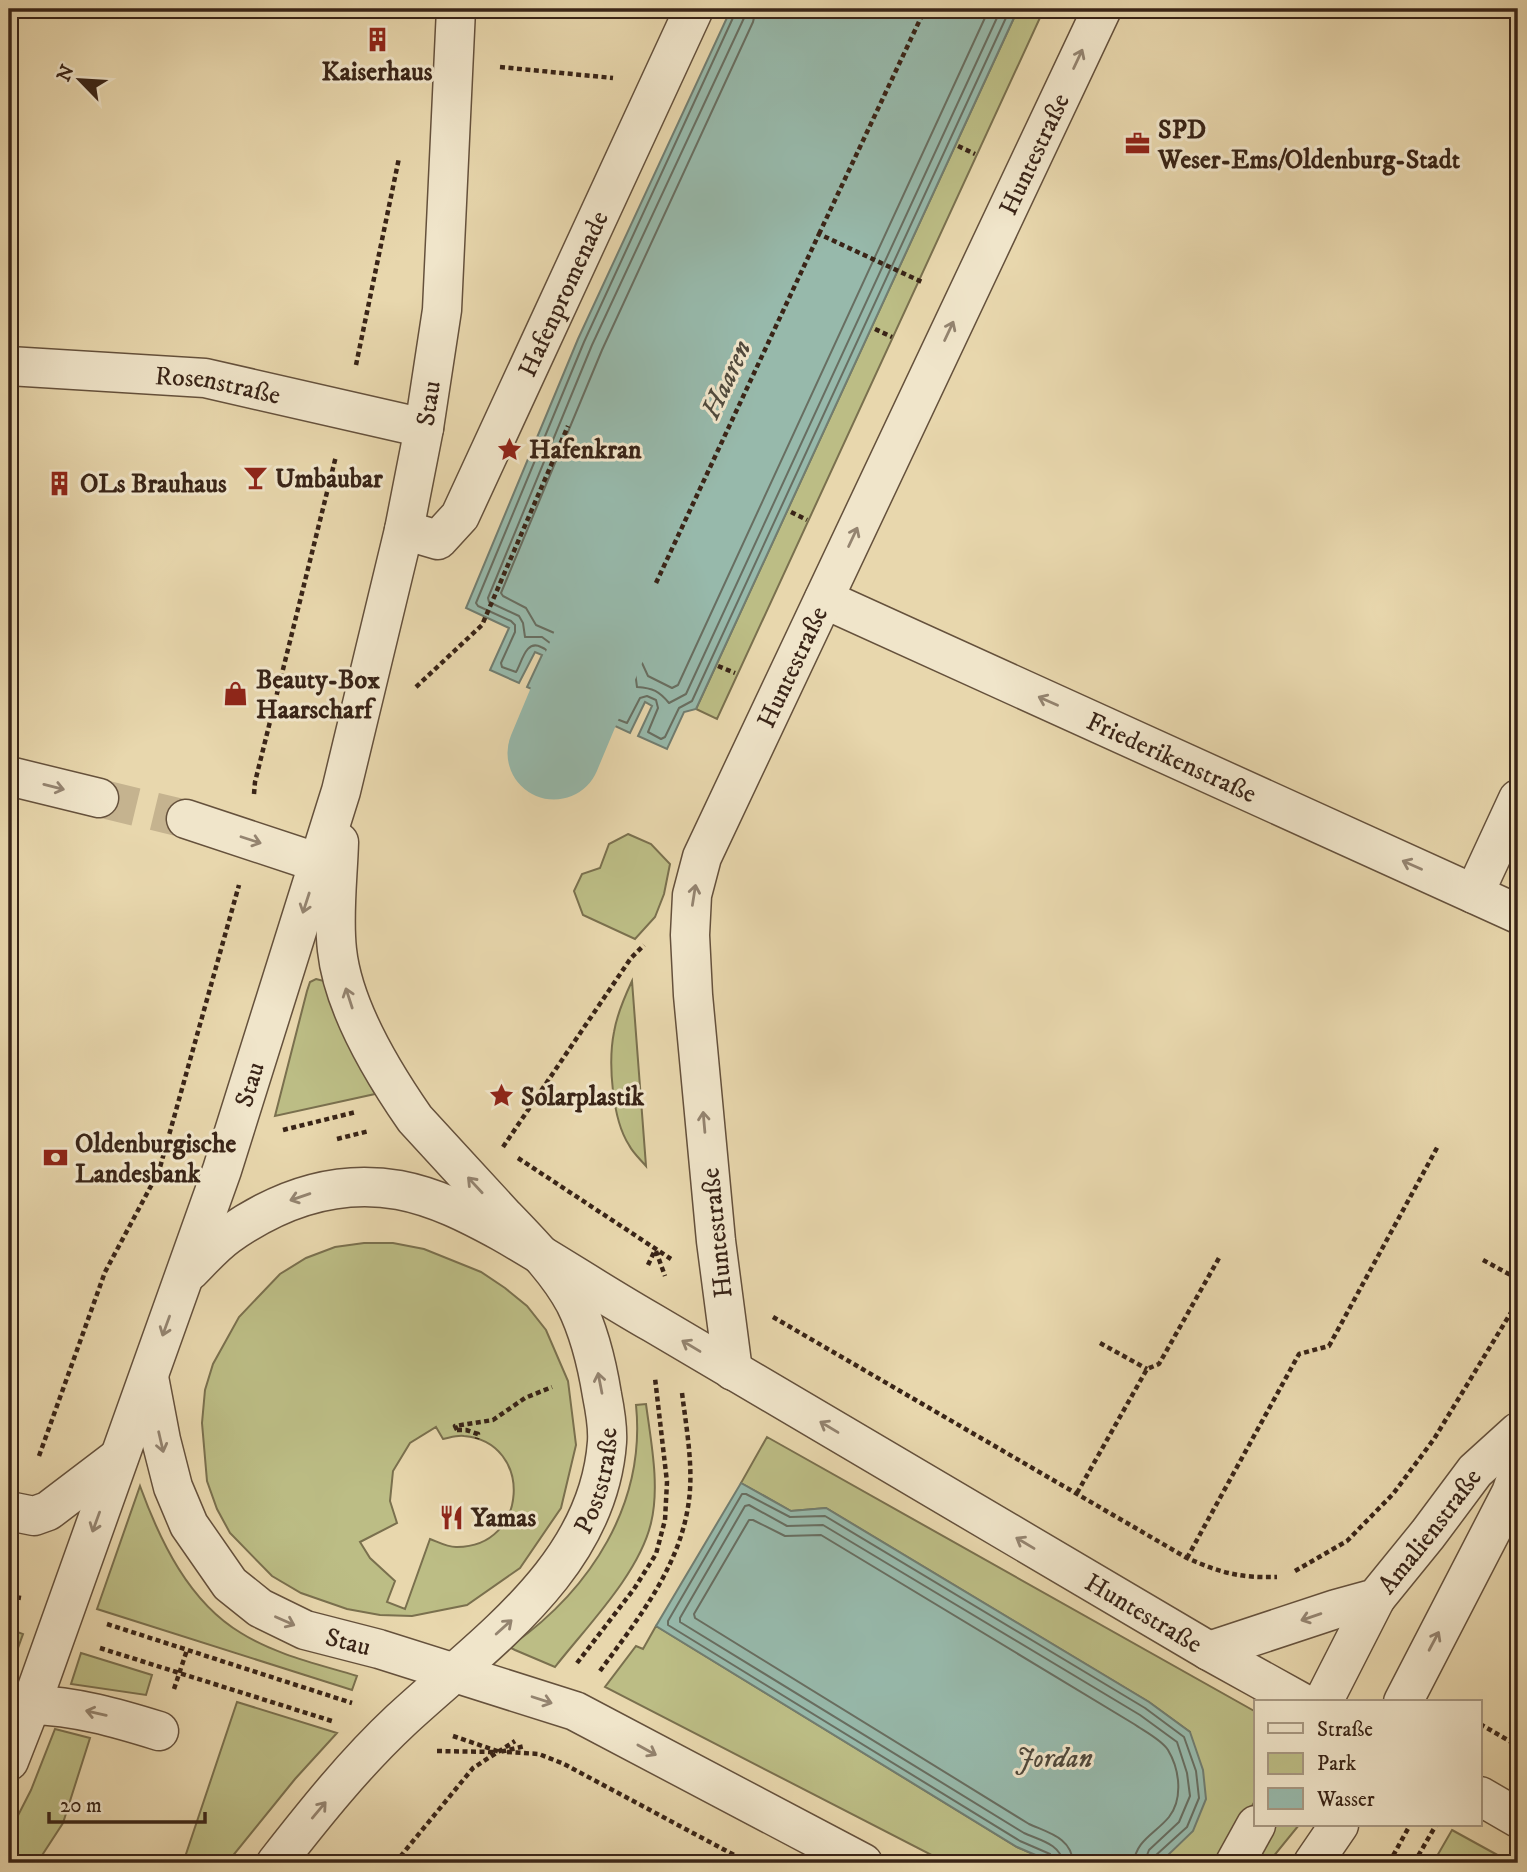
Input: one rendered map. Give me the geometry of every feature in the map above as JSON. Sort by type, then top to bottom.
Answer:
[{"type":"street","name":"Stau","points":[[9,1761],[231,1142],[341,791],[404,530],[424,428],[442,310],[456,9]]},
{"type":"street","name":"Hafenpromenade","points":[[404,530],[438,540],[460,516],[694,9]]},
{"type":"street","name":"Huntestraße","points":[[733,1371],[721,1287],[690,934],[692,895],[702,857],[1102,9]]},
{"type":"street","name":"Rosenstraße","points":[[9,366],[205,378],[424,428]]},
{"type":"street","name":"Friederikenstraße","points":[[824,599],[1518,914]]},
{"type":"street","points":[[9,776],[99,798]]},
{"type":"street","name":"Stau","points":[[341,791],[337,950],[349,1003],[415,1119],[539,1253]]},
{"type":"street","points":[[1474,894],[1518,799]]},
{"type":"street","points":[[186,819],[319,863]]},
{"type":"street","name":"Huntestraße","points":[[183,1277],[226,1236],[274,1207],[299,1197],[341,1187],[397,1190],[427,1196],[474,1217],[539,1253],[733,1371],[1209,1651],[1297,1700]]},
{"type":"street","name":"Poststraße","points":[[276,1863],[364,1757],[520,1612],[558,1570],[588,1517],[602,1477],[607,1440],[600,1381],[591,1344],[575,1303],[539,1253]]},
{"type":"street","name":"Stau","points":[[148,1375],[173,1487],[188,1525],[230,1584],[260,1608],[305,1630],[454,1672]]},
{"type":"street","name":"Amalienstraße","points":[[1209,1651],[1376,1598],[1475,1471],[1518,1433]]},
{"type":"street","points":[[13,1512],[34,1516],[48,1511],[119,1457]]},
{"type":"street","name":"Amalienstraße","points":[[1404,1700],[1511,1493],[1518,1473]]},
{"type":"street","points":[[1325,1700],[1376,1598]]},
{"type":"street","points":[[454,1672],[575,1711],[863,1863]]},
{"type":"street","points":[[31,1705],[61,1705],[159,1731]]},
{"type":"street","points":[[1482,1797],[1518,1818]]},
{"type":"street","points":[[1235,1863],[1255,1826]]},
{"type":"street","points":[[1313,1863],[1338,1826]]},
{"type":"path","points":[[656,583],[925,9]]},
{"type":"path","points":[[488,66],[660,82]]},
{"type":"path","points":[[958,146],[975,154]]},
{"type":"path","points":[[13,1512],[105,1272],[159,1171],[252,840],[255,782],[347,411],[400,155]]},
{"type":"path","points":[[819,234],[924,283]]},
{"type":"path","points":[[875,329],[891,337]]},
{"type":"path","points":[[411,682],[408,695],[482,625],[568,426]]},
{"type":"path","points":[[791,512],[807,520]]},
{"type":"path","points":[[718,666],[735,673]]},
{"type":"path","points":[[502,1147],[631,958],[692,895]]},
{"type":"path","points":[[271,1133],[358,1111]]},
{"type":"path","points":[[494,1141],[655,1250],[669,1285]]},
{"type":"path","points":[[1187,1558],[1299,1354],[1329,1346],[1438,1146]]},
{"type":"path","points":[[644,1272],[655,1250]]},
{"type":"path","points":[[1077,1493],[1147,1369],[1159,1364],[1219,1258]]},
{"type":"path","points":[[1483,1260],[1518,1279]]},
{"type":"path","points":[[721,1287],[1187,1558],[1222,1573],[1256,1578],[1284,1576],[1347,1541],[1392,1494],[1434,1439],[1518,1301]]},
{"type":"path","points":[[1100,1343],[1147,1369]]},
{"type":"path","points":[[575,1665],[656,1555],[665,1520],[667,1482],[654,1371]]},
{"type":"path","points":[[599,1672],[648,1604],[671,1564],[684,1529],[690,1489],[681,1383]]},
{"type":"path","points":[[477,1439],[478,1434],[457,1430],[455,1426],[493,1420],[526,1398],[557,1385]]},
{"type":"path","points":[[105,1623],[362,1706]]},
{"type":"path","points":[[97,1647],[344,1725]]},
{"type":"path","points":[[1482,1725],[1518,1746]]},
{"type":"path","points":[[449,1734],[500,1752]]},
{"type":"path","points":[[426,1751],[539,1754],[564,1764],[749,1863]]},
{"type":"path","points":[[395,1863],[473,1768],[500,1752]]},
{"type":"path","points":[[1389,1863],[1409,1826]]},
{"type":"path","points":[[1414,1863],[1435,1826]]},
{"type":"green space","points":[[1018,9],[1044,9],[717,719],[696,709]]},
{"type":"green space","points":[[628,834],[651,844],[670,864],[664,894],[655,917],[635,939],[583,915],[574,891],[582,874],[600,868],[609,844]]},
{"type":"green space","points":[[316,979],[324,981],[342,1030],[375,1094],[275,1116],[307,991],[310,982]]},
{"type":"green space","points":[[632,981],[646,1166],[632,1151],[623,1134],[613,1090],[612,1044],[615,1025]]},
{"type":"green space","points":[[393,1243],[424,1249],[481,1272],[527,1306],[546,1330],[568,1381],[576,1445],[561,1508],[520,1568],[467,1605],[412,1616],[380,1615],[347,1609],[301,1593],[272,1576],[230,1533],[217,1509],[207,1481],[202,1423],[205,1390],[213,1364],[239,1317],[280,1274],[306,1258],[335,1247]],"holes":[[[436,1427],[443,1439],[464,1436],[487,1443],[503,1456],[511,1474],[514,1494],[509,1514],[498,1531],[480,1543],[453,1547],[430,1539],[405,1609],[387,1602],[395,1581],[370,1558],[360,1542],[397,1523],[390,1501],[393,1471],[410,1443]]]},
{"type":"green space","points":[[646,1404],[654,1464],[654,1509],[645,1542],[635,1561],[610,1599],[555,1667],[511,1648],[566,1598],[589,1571],[607,1541],[622,1510],[632,1476],[637,1441],[636,1405]]},
{"type":"green space","points":[[767,1437],[1254,1711],[1254,1802],[1219,1863],[1153,1863],[1165,1858],[1190,1732],[1149,1702],[826,1508],[791,1511],[741,1483]]},
{"type":"green space","points":[[140,1486],[167,1549],[206,1605],[254,1641],[357,1676],[352,1690],[97,1609]]},
{"type":"green space","points":[[656,1626],[1017,1847],[1054,1863],[947,1863],[605,1687],[636,1646],[643,1649]]},
{"type":"green space","points":[[9,1629],[23,1634],[9,1673]]},
{"type":"green space","points":[[81,1653],[152,1675],[146,1695],[71,1684]]},
{"type":"green space","points":[[237,1702],[337,1733],[295,1779],[227,1863],[183,1863]]},
{"type":"green space","points":[[55,1729],[90,1738],[63,1823],[37,1863],[9,1863],[9,1833],[31,1790]]},
{"type":"green space","points":[[1271,1826],[1298,1826],[1268,1863],[1249,1863]]},
{"type":"green space","points":[[1452,1830],[1512,1863],[1433,1863]]},
{"type":"water","points":[[731,9],[1018,9],[696,709],[684,712],[667,749],[638,736],[652,706],[645,702],[630,733],[602,720],[621,678],[574,657],[554,699],[527,687],[542,655],[535,652],[519,683],[490,670],[509,628],[466,608],[578,339]]},
{"type":"water","name":"Jordan","points":[[741,1483],[791,1511],[826,1508],[1149,1702],[1190,1732],[1203,1770],[1206,1799],[1193,1831],[1165,1858],[1153,1863],[1054,1863],[1017,1847],[656,1626]]},
{"type":"waterway","name":"Haaren","points":[[554,753],[605,631],[644,548]]},
{"type":"tunnel","points":[[99,798],[186,819]]},
{"type":"place","name":"Kaiserhaus","points":[[377,39]]},
{"type":"place","name":"SPD Weser-Ems/Oldenburg-Stadt","points":[[1138,144]]},
{"type":"place","name":"Hafenkran","points":[[509,449]]},
{"type":"place","name":"Umbaubar","points":[[255,478]]},
{"type":"place","name":"OLs Brauhaus","points":[[60,483]]},
{"type":"place","name":"Beauty-Box Haarscharf","points":[[236,694]]},
{"type":"place","name":"Solarplastik","points":[[501,1096]]},
{"type":"place","name":"Oldenburgische Landesbank","points":[[55,1158]]},
{"type":"place","name":"Yamas","points":[[451,1517]]}]
